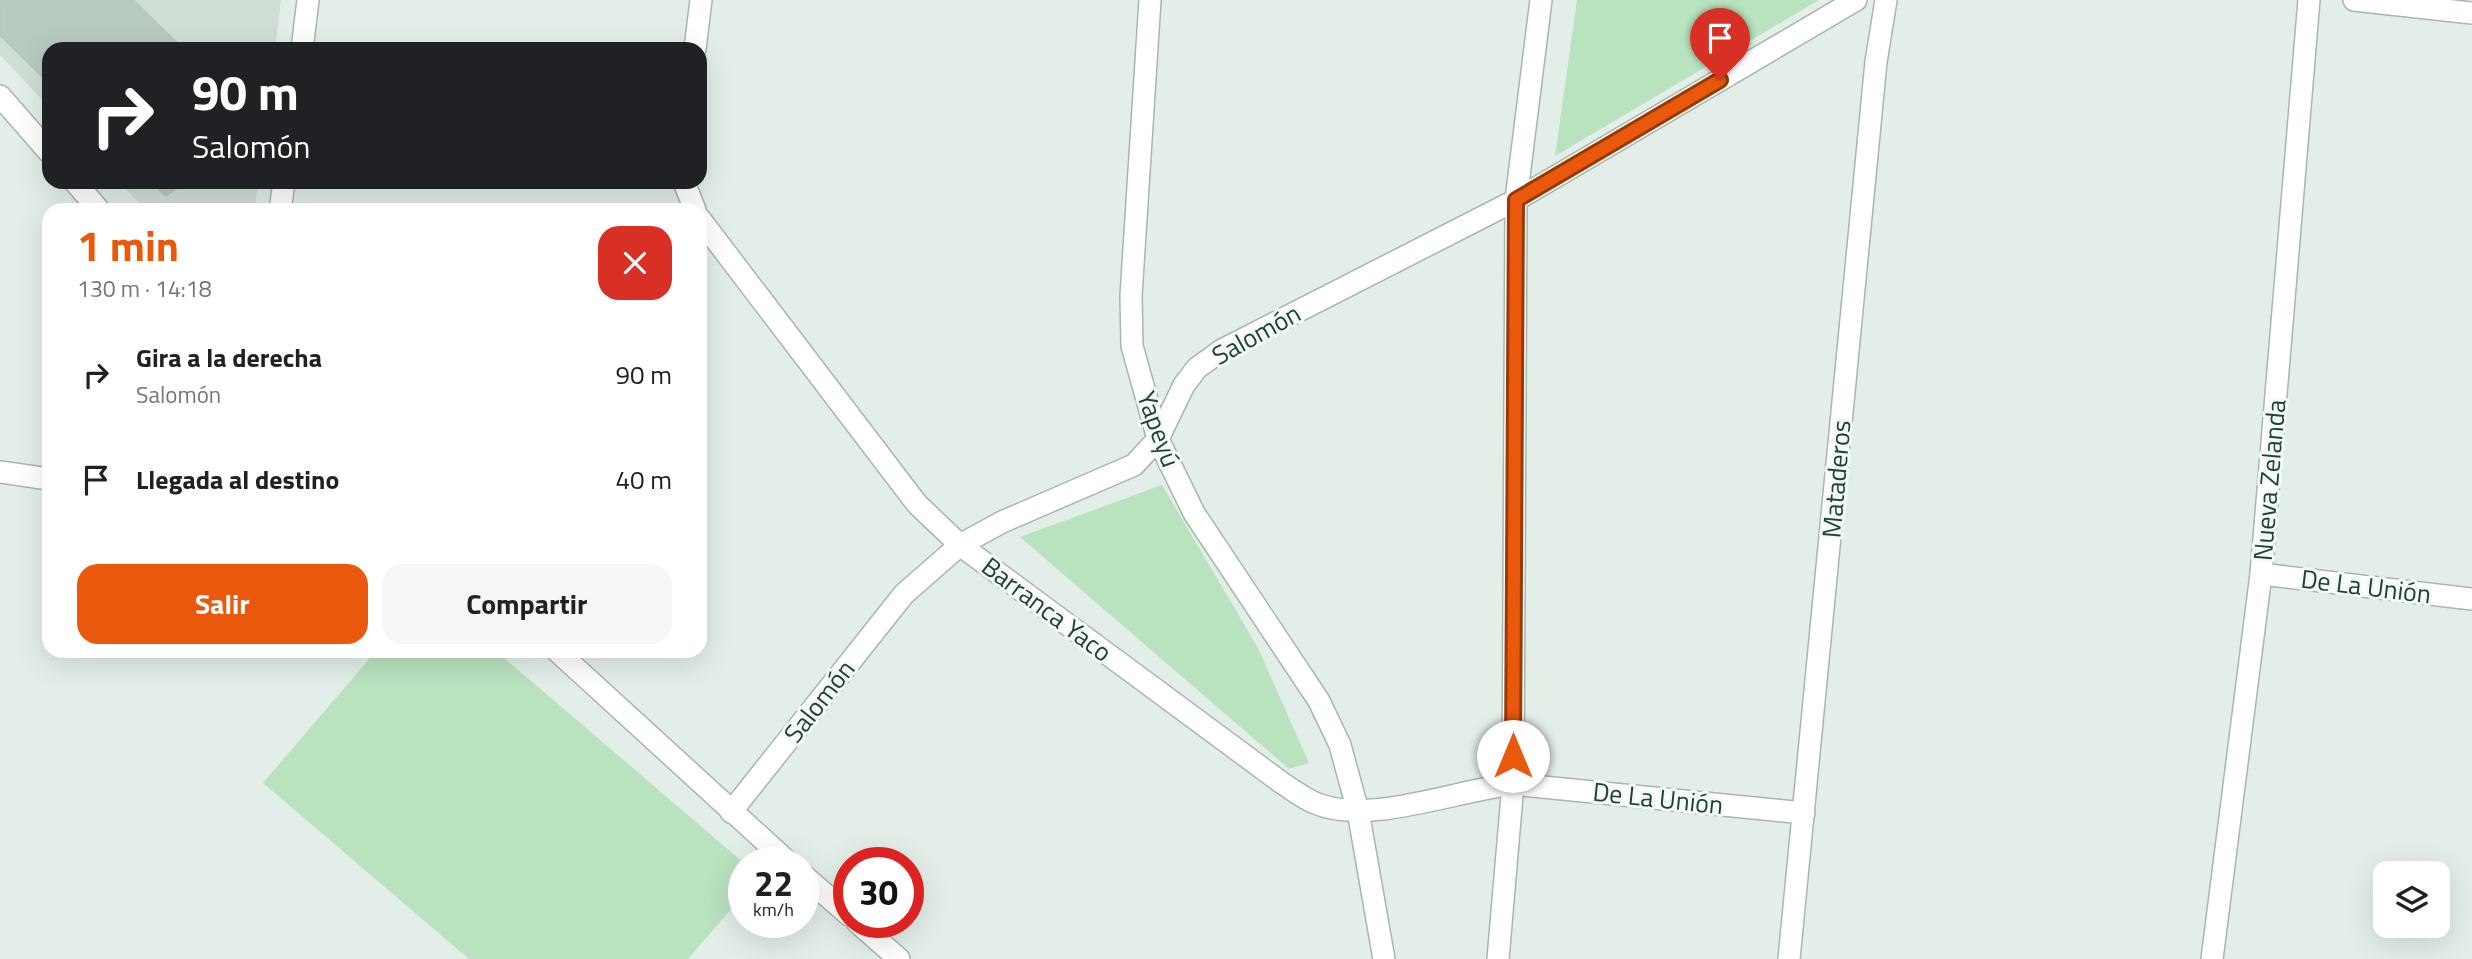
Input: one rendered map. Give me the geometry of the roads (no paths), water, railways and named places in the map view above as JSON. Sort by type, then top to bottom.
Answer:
[{"type":"street","points":[[303,42],[308,0]]},
{"type":"street","points":[[696,42],[701,0]]},
{"type":"street","name":"Yapeyú","points":[[1150,0],[1131,296],[1132,346],[1158,439],[1194,513],[1319,701],[1340,745],[1358,811]]},
{"type":"street","points":[[1498,959],[1513,784],[1516,200],[1541,0]]},
{"type":"street","name":"Salomón","points":[[731,811],[904,594],[960,545],[1002,522],[1134,465],[1158,439],[1184,385],[1197,368],[1222,350],[1516,200],[1856,0]]},
{"type":"street","name":"Mataderos","points":[[1789,959],[1876,62],[1886,0]]},
{"type":"street","name":"Nueva Zelanda","points":[[2211,959],[2261,574],[2309,0]]},
{"type":"street","points":[[2354,0],[2472,13]]},
{"type":"street","points":[[0,96],[42,144]]},
{"type":"street","points":[[81,189],[94,203]]},
{"type":"street","name":"Barranca Yaco","points":[[707,228],[917,504],[960,545],[1282,783],[1316,804],[1358,811],[1374,811],[1513,784]]},
{"type":"street","points":[[0,472],[42,479]]},
{"type":"street","name":"De La Unión","points":[[2261,574],[2472,599]]},
{"type":"street","points":[[565,658],[771,847]]},
{"type":"street","name":"De La Unión","points":[[1513,784],[1804,813]]},
{"type":"street","points":[[1358,811],[1384,959]]},
{"type":"street","points":[[819,889],[833,901]]},
{"type":"street","points":[[875,938],[899,959]]}]
